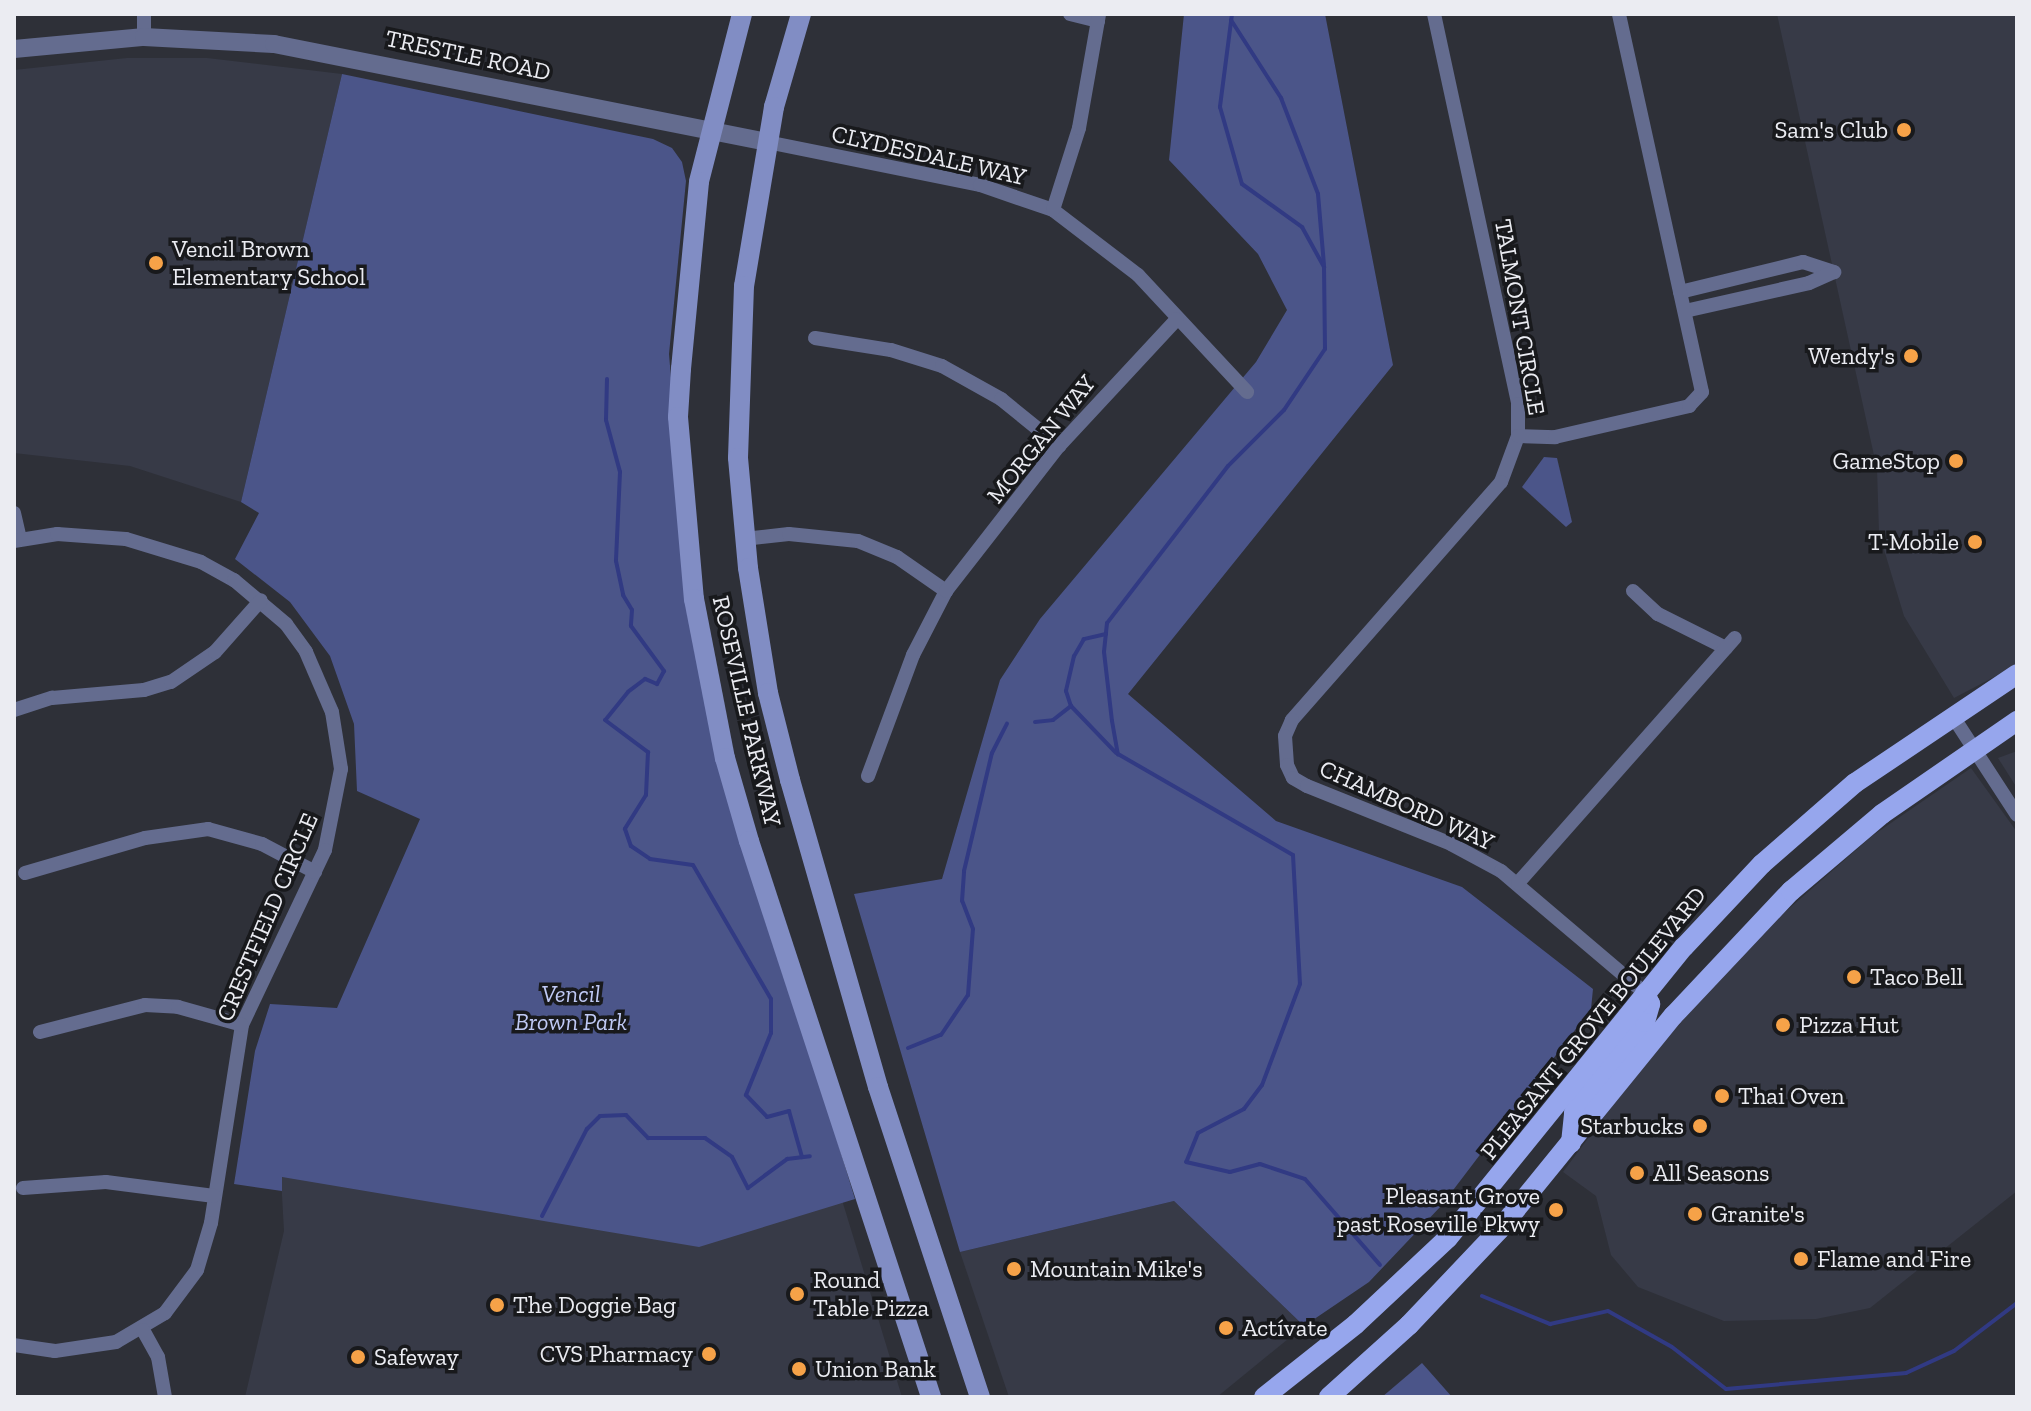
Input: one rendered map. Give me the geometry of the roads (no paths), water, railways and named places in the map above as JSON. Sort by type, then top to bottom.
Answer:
[{"type":"main road","name":"ROSEVILLE PARKWAY","points":[[742,14],[699,182],[678,417],[702,646],[749,841],[931,1397]]},
{"type":"main road","name":"ROSEVILLE PARKWAY","points":[[801,14],[767,142],[741,326],[738,458],[744,539],[768,693],[790,780],[878,1087],[980,1397]]},
{"type":"main road","name":"PLEASANT GROVE BOULEVARD","points":[[1264,1397],[1365,1316],[1448,1238],[1645,993],[1719,909],[1801,828],[1952,715],[2017,674]]},
{"type":"main road","points":[[1329,1397],[1446,1288],[1571,1143],[1673,1016],[1791,891],[1882,814],[2017,721]]},
{"type":"main road","points":[[1571,1143],[1574,1113],[1645,1022],[1650,1004],[1645,993]]},
{"type":"street","points":[[144,14],[144,37]]},
{"type":"street","points":[[1053,210],[1079,128],[1098,17],[1070,14]]},
{"type":"street","name":"TALMONT CIRCLE","points":[[1434,14],[1518,404],[1518,436],[1555,437],[1697,400],[1702,379],[1619,14]]},
{"type":"street","name":"TRESTLE ROAD","points":[[14,49],[144,37],[237,40],[320,50],[767,142]]},
{"type":"street","name":"CLYDESDALE WAY","points":[[767,142],[980,185],[1053,210],[1107,248],[1247,392]]},
{"type":"street","points":[[1680,292],[1803,262],[1834,272],[1809,283],[1685,311]]},
{"type":"street","name":"MORGAN WAY","points":[[868,776],[913,655],[946,591],[1059,446],[1177,319]]},
{"type":"street","points":[[815,338],[891,350],[942,366],[1001,399],[1059,446]]},
{"type":"street","name":"CHAMBORD WAY","points":[[1518,436],[1501,482],[1313,694],[1292,720],[1284,750],[1293,778],[1307,786],[1451,844],[1518,883],[1550,917],[1645,993]]},
{"type":"street","points":[[14,513],[17,540]]},
{"type":"street","name":"CRESTFIELD CIRCLE","points":[[14,1345],[88,1349],[143,1330],[174,1304],[197,1270],[214,1196],[242,1025],[315,872],[338,804],[341,769],[335,726],[306,652],[261,600],[201,562],[126,539],[57,534],[17,540]]},
{"type":"street","points":[[744,539],[789,534],[858,541],[897,557],[946,591]]},
{"type":"street","points":[[1518,883],[1730,643],[1658,614],[1633,591]]},
{"type":"street","points":[[14,710],[52,698],[144,690],[171,682],[215,652],[261,600]]},
{"type":"street","points":[[1952,715],[2017,815]]},
{"type":"street","points":[[25,873],[145,838],[208,829],[262,844],[315,872]]},
{"type":"street","points":[[40,1032],[145,1005],[178,1007],[242,1025]]},
{"type":"street","points":[[23,1188],[106,1182],[214,1196]]},
{"type":"street","points":[[143,1330],[158,1357],[165,1397]]},
{"type":"waterway","points":[[1232,14],[1220,107],[1242,184],[1302,227],[1324,267],[1325,349],[1284,410],[1228,466],[1107,623],[1104,652],[1112,721],[1118,754],[1293,855],[1300,984],[1262,1085],[1244,1109],[1198,1133],[1186,1162],[1230,1172],[1260,1164],[1305,1179],[1380,1265]]},
{"type":"waterway","points":[[1231,20],[1281,98],[1318,194],[1324,265]]},
{"type":"waterway","points":[[607,379],[606,420],[620,472],[616,561],[623,595],[632,610],[631,626],[664,671],[657,684],[645,679],[628,692],[605,720],[648,752],[646,795],[625,829],[631,846],[650,859],[693,865],[771,999],[771,1033],[746,1095],[767,1117],[789,1111],[802,1157]]},
{"type":"waterway","points":[[1106,634],[1084,639],[1074,656],[1066,691],[1071,706],[1116,753]]},
{"type":"waterway","points":[[1035,722],[1053,720],[1071,706]]},
{"type":"waterway","points":[[908,1048],[941,1035],[968,995],[973,929],[962,901],[964,871],[992,753],[1007,724]]},
{"type":"waterway","points":[[542,1216],[587,1129],[600,1116],[626,1115],[648,1138],[705,1138],[732,1157],[748,1188],[787,1159],[810,1156]]},
{"type":"waterway","points":[[1482,1296],[1550,1324],[1608,1311],[1672,1347],[1726,1389],[1906,1373],[1954,1351],[2017,1303]]},
{"type":"place","name":"Sam's Club","points":[[1904,130]]},
{"type":"place","name":"Vencil Brown Elementary School","points":[[156,263]]},
{"type":"place","name":"Wendy's","points":[[1911,356]]},
{"type":"place","name":"GameStop","points":[[1956,461]]},
{"type":"place","name":"T-Mobile","points":[[1975,542]]},
{"type":"place","name":"Taco Bell","points":[[1854,977]]},
{"type":"place","name":"Pizza Hut","points":[[1783,1025]]},
{"type":"place","name":"Thai Oven","points":[[1722,1096]]},
{"type":"place","name":"Starbucks","points":[[1700,1126]]},
{"type":"place","name":"All Seasons","points":[[1637,1173]]},
{"type":"place","name":"Pleasant Grove past Roseville Pkwy","points":[[1556,1210]]},
{"type":"place","name":"Granite's","points":[[1695,1214]]},
{"type":"place","name":"Flame and Fire","points":[[1801,1259]]},
{"type":"place","name":"Mountain Mike's","points":[[1014,1269]]},
{"type":"place","name":"Round Table Pizza","points":[[797,1294]]},
{"type":"place","name":"The Doggie Bag","points":[[497,1305]]},
{"type":"place","name":"Actívate","points":[[1226,1328]]},
{"type":"place","name":"CVS Pharmacy","points":[[709,1354]]},
{"type":"place","name":"Safeway","points":[[358,1357]]},
{"type":"place","name":"Union Bank","points":[[799,1369]]},
{"type":"park label","name":"Vencil Brown Park","points":[[571,1008]]}]
